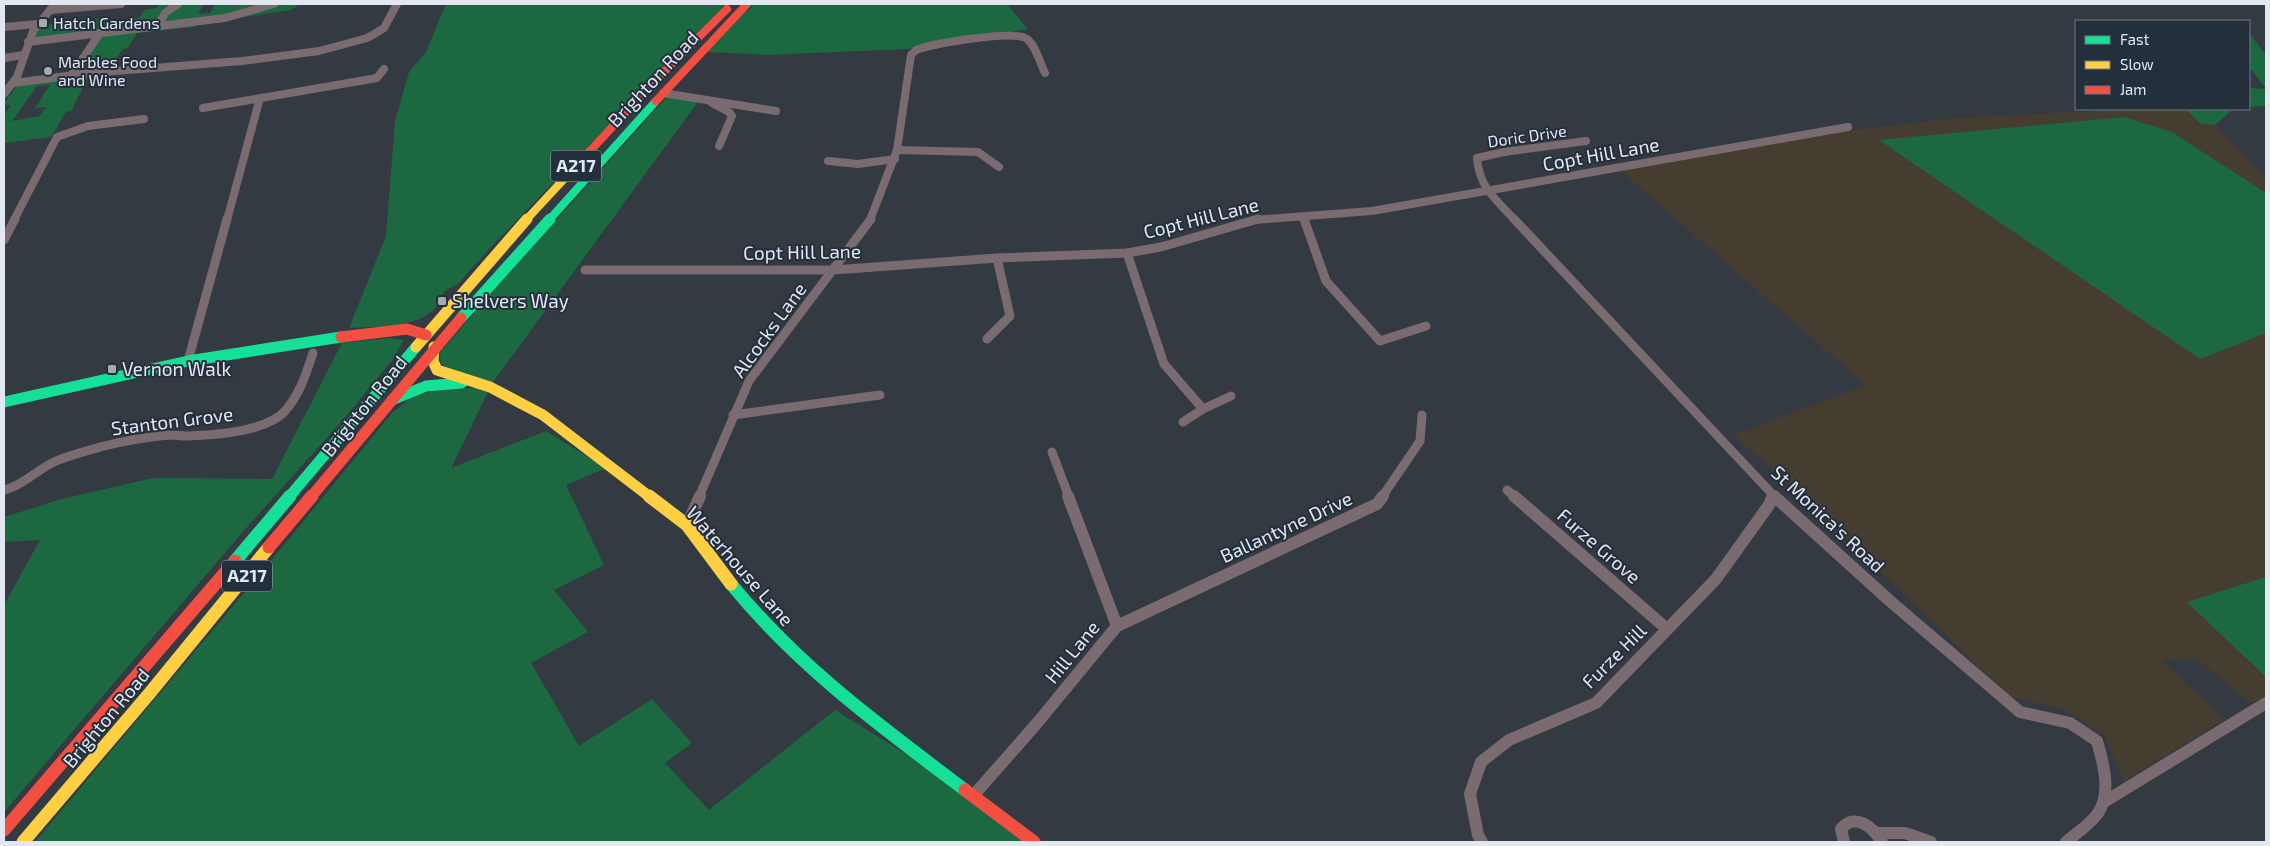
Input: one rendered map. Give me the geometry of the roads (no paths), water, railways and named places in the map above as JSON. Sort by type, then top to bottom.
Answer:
[{"type":"main road","name":"Brighton Road","points":[[4,830],[145,668],[499,249],[654,82],[732,4]]},
{"type":"main road","name":"Brighton Road","points":[[23,842],[149,694],[434,348],[663,93],[747,4]]},
{"type":"main road","points":[[407,329],[426,335],[439,331],[470,308]]},
{"type":"main road","points":[[4,402],[188,361],[357,334],[407,329],[421,326],[447,312]]},
{"type":"main road","name":"Waterhouse Lane","points":[[434,348],[433,361],[437,370],[480,383],[543,415],[687,525],[754,616],[838,694],[1034,842]]},
{"type":"main road","name":"Waterhouse Lane","points":[[390,402],[411,390],[428,384],[480,383]]},
{"type":"street","points":[[4,95],[14,83],[28,42],[37,24],[55,4]]},
{"type":"street","points":[[50,10],[120,4]]},
{"type":"street","points":[[158,26],[165,13],[178,4]]},
{"type":"street","points":[[28,42],[225,18],[274,4]]},
{"type":"street","points":[[14,83],[70,76],[242,62],[319,51],[367,38],[376,33],[384,28],[397,4]]},
{"type":"street","points":[[4,27],[37,24]]},
{"type":"street","points":[[70,76],[100,33]]},
{"type":"street","name":"Alcocks Lane","points":[[687,525],[749,381],[871,219],[895,159],[911,55],[916,50],[996,36],[1024,37],[1029,42],[1045,73]]},
{"type":"street","points":[[4,58],[24,55]]},
{"type":"street","points":[[203,108],[377,78],[384,70]]},
{"type":"street","points":[[663,93],[776,111]]},
{"type":"street","points":[[188,361],[260,98]]},
{"type":"street","points":[[705,99],[729,112],[732,116],[719,146]]},
{"type":"street","points":[[4,240],[57,137],[86,126],[144,119]]},
{"type":"street","name":"Copt Hill Lane","points":[[585,270],[834,270],[998,258],[1127,253],[1161,247],[1261,218],[1372,212],[1848,127]]},
{"type":"street","name":"Doric Drive","points":[[1487,190],[1478,173],[1477,158],[1504,152],[1586,142]]},
{"type":"street","points":[[897,150],[978,152],[999,167]]},
{"type":"street","points":[[828,161],[858,164],[895,159]]},
{"type":"street","name":"St Monica's Road","points":[[1487,190],[1773,495],[1890,601],[2020,712],[2072,723],[2097,741],[2104,775],[2104,802]]},
{"type":"street","points":[[1303,217],[1326,281],[1380,341],[1426,326]]},
{"type":"street","points":[[1127,253],[1164,364],[1203,409]]},
{"type":"street","points":[[987,340],[1010,316],[998,258]]},
{"type":"street","name":"Stanton Grove","points":[[4,490],[12,488],[35,472],[56,461],[106,446],[169,435],[186,436],[234,431],[254,427],[272,420],[284,412],[303,384],[313,353]]},
{"type":"street","points":[[733,415],[880,395]]},
{"type":"street","points":[[1183,422],[1203,409],[1231,396]]},
{"type":"street","name":"Ballantyne Drive","points":[[1117,626],[1376,504],[1420,441],[1422,415]]},
{"type":"street","name":"Hill Lane","points":[[973,796],[1038,722],[1117,626],[1052,452]]},
{"type":"street","name":"Furze Grove","points":[[1507,490],[1667,629]]},
{"type":"street","name":"Furze Hill","points":[[1482,842],[1478,835],[1470,794],[1482,762],[1509,740],[1596,703],[1716,579],[1769,505],[1773,495]]},
{"type":"street","points":[[2066,842],[2098,814],[2104,802],[2266,703]]},
{"type":"street","points":[[1844,842],[1840,832],[1846,822],[1861,822],[1879,838],[1889,832],[1916,835],[1931,842]]},
{"type":"place","name":"Hatch Gardens","points":[[43,23]]},
{"type":"place","name":"Marbles Food and Wine","points":[[48,71]]},
{"type":"place","name":"Shelvers Way","points":[[442,301]]},
{"type":"place","name":"Vernon Walk","points":[[112,369]]}]
